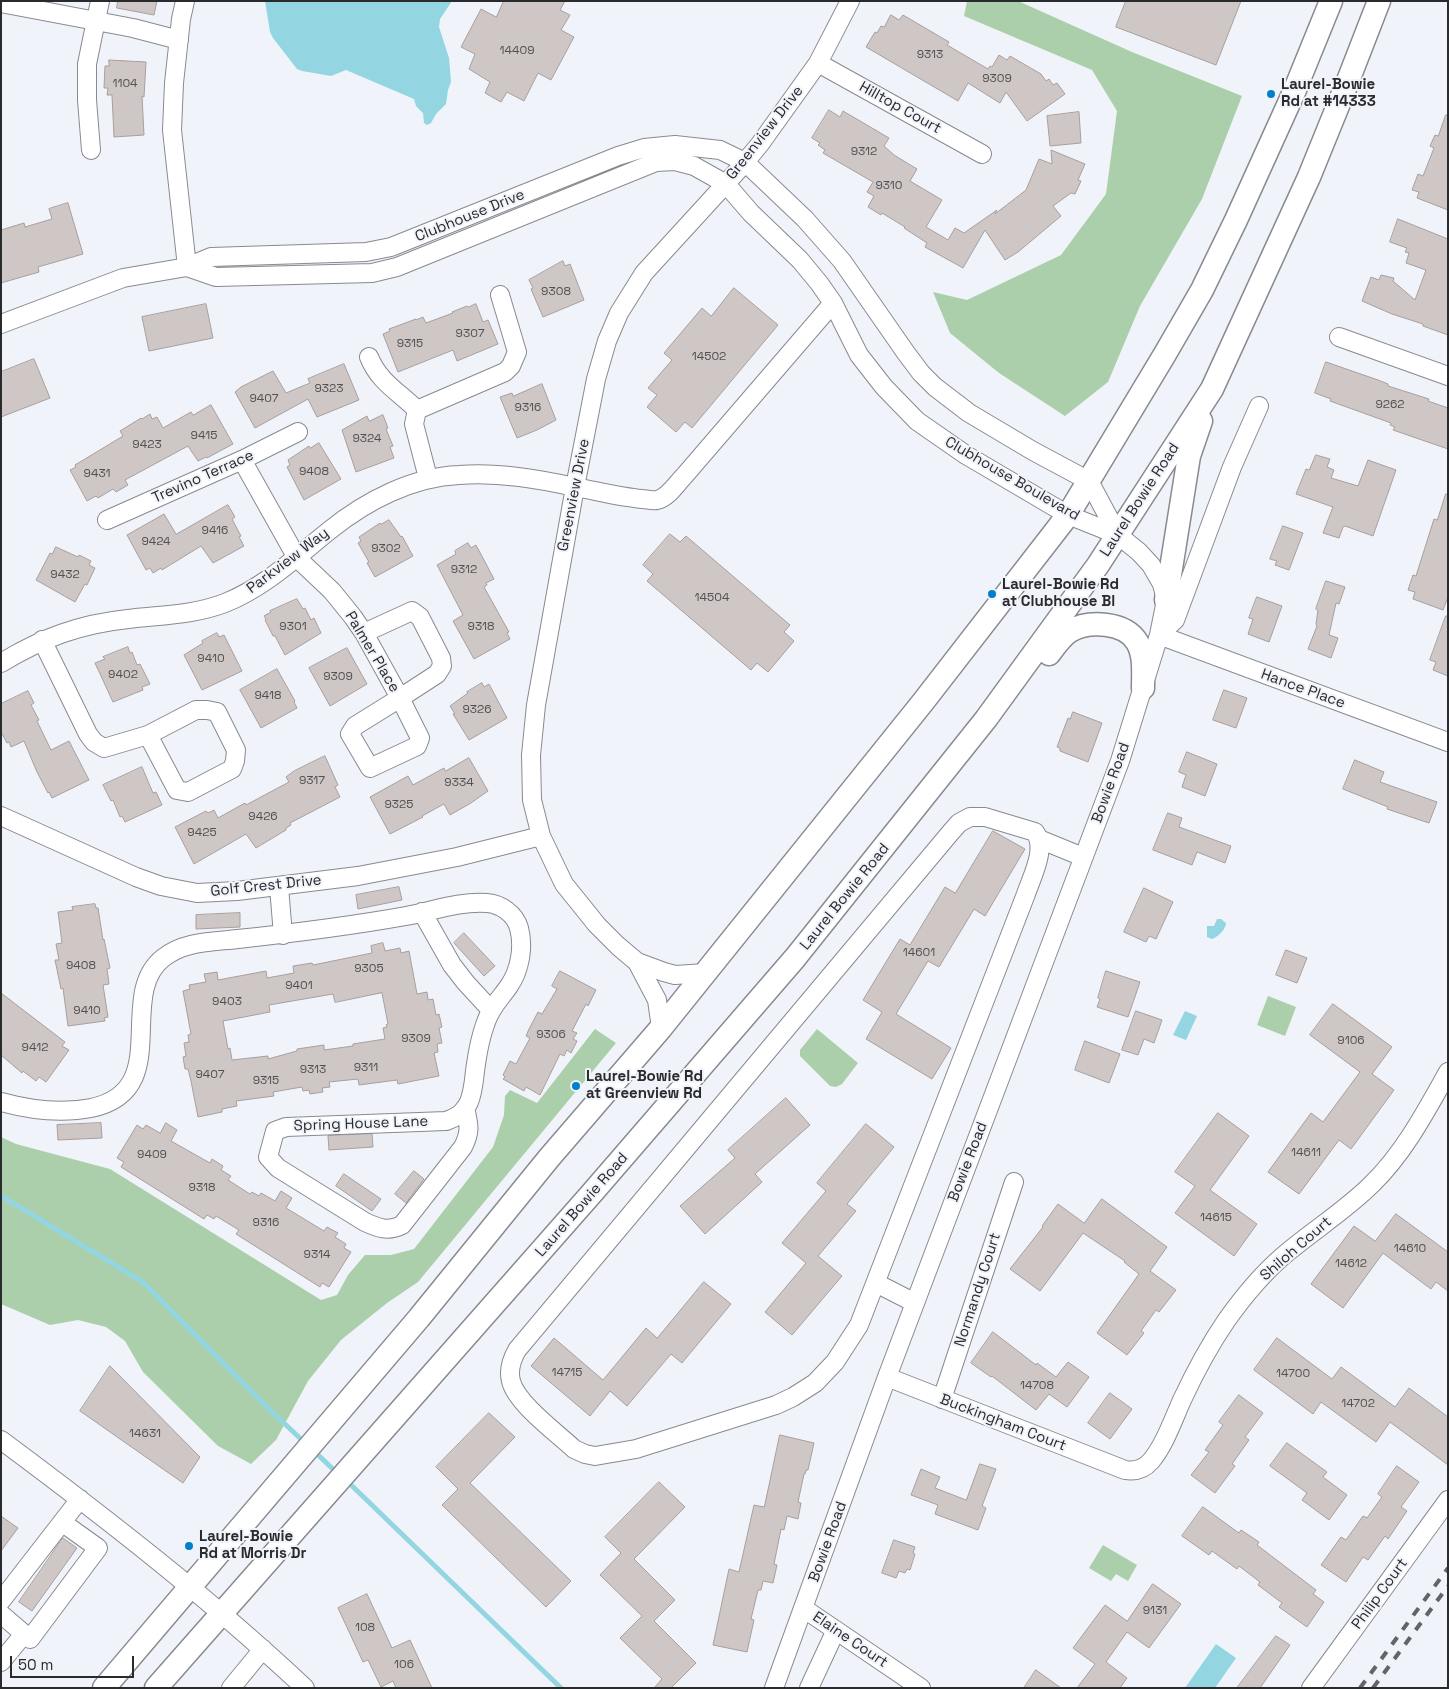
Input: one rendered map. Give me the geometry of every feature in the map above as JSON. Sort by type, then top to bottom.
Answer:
[{"type":"main road","points":[[104,1688],[419,1318],[549,1158],[661,1028],[924,702],[1068,515],[1165,354],[1211,271],[1294,92],[1331,1]]},
{"type":"main road","name":"Laurel Bowie Road","points":[[156,1688],[592,1193],[795,958],[986,719],[1098,566],[1212,389],[1312,168],[1379,1]]},
{"type":"main road","points":[[1166,600],[1189,456],[1212,389]]},
{"type":"main road","points":[[986,719],[1000,716],[1010,706],[1063,637],[1081,626],[1093,624],[1106,625],[1129,633],[1137,641],[1142,652],[1143,688]]},
{"type":"street","points":[[91,150],[86,82],[87,64],[100,1]]},
{"type":"street","points":[[185,1],[179,40],[172,130],[187,267]]},
{"type":"street","name":"Greenview Drive","points":[[661,1028],[657,1000],[637,962],[618,946],[578,902],[561,878],[541,836],[532,800],[531,763],[533,732],[575,487],[596,379],[607,341],[619,312],[644,273],[760,144],[818,62],[850,1]]},
{"type":"street","points":[[1,3],[133,28],[179,40]]},
{"type":"street","name":"Hilltop Court","points":[[818,62],[982,154]]},
{"type":"street","name":"Clubhouse Drive","points":[[1,324],[123,278],[187,267],[211,257],[366,252],[391,247],[618,156],[644,148],[675,145],[720,150],[745,162]]},
{"type":"street","name":"Clubhouse Drive","points":[[187,267],[216,277],[372,272],[398,267],[656,162],[675,161],[694,166],[726,184]]},
{"type":"street","points":[[745,162],[805,219],[842,261],[906,353],[921,373],[935,387],[969,413],[1088,481]]},
{"type":"street","name":"Clubhouse Boulevard","points":[[726,184],[751,213],[800,260],[819,283],[832,303],[859,355],[884,387],[917,421],[966,455],[1068,515],[1118,535]]},
{"type":"street","points":[[415,417],[505,372],[512,366],[517,352],[500,295]]},
{"type":"street","name":"Parkview Way","points":[[1,663],[42,640],[97,623],[190,613],[223,604],[260,585],[353,514],[395,491],[428,478],[488,475],[535,480],[627,498],[657,500],[668,494],[832,303]]},
{"type":"street","points":[[1339,337],[1448,376]]},
{"type":"street","points":[[369,356],[376,373],[415,417],[428,478]]},
{"type":"street","name":"Bowie Road","points":[[1159,635],[1175,620],[1232,467],[1259,406]]},
{"type":"street","name":"Trevino Terrace","points":[[107,520],[242,460],[298,432]]},
{"type":"street","name":"Palmer Place","points":[[242,460],[297,558],[332,591],[364,634],[400,698],[437,674],[442,666],[441,658],[420,617],[412,611],[364,634]]},
{"type":"street","name":"Clubhouse Boulevard","points":[[1088,481],[1118,535]]},
{"type":"street","points":[[1118,535],[1139,552],[1151,565],[1162,584],[1166,600]]},
{"type":"street","name":"Bowie Road","points":[[774,1688],[915,1303],[1120,761],[1159,635],[1166,600]]},
{"type":"street","name":"Hance Place","points":[[1159,635],[1448,742]]},
{"type":"street","points":[[42,640],[88,734],[94,742],[104,748],[148,735],[196,710],[207,710],[217,712],[236,750],[235,761],[232,769],[188,792],[177,790],[148,735]]},
{"type":"street","name":"Golf Crest Drive","points":[[1,816],[91,858],[162,886],[197,893],[279,887],[412,866],[541,836]]},
{"type":"street","points":[[970,817],[985,817],[1035,832],[1039,840],[1038,857],[1026,894],[938,1118],[876,1283],[851,1339],[829,1370],[806,1390],[776,1405],[636,1450],[595,1456],[574,1449],[524,1402],[511,1381],[510,1373],[514,1357],[524,1340],[648,1195],[959,823],[970,817]]},
{"type":"street","points":[[1039,840],[1083,857]]},
{"type":"street","points":[[279,887],[284,935]]},
{"type":"street","name":"Spring House Lane","points":[[1,1102],[23,1108],[79,1111],[110,1103],[122,1096],[134,1074],[142,1037],[143,990],[148,976],[154,966],[176,949],[191,944],[284,935],[454,905],[489,903],[499,906],[508,912],[519,927],[521,941],[518,966],[516,976],[490,1009],[480,1042],[470,1100],[461,1114],[446,1121],[286,1127],[274,1131],[268,1157],[278,1168],[365,1222],[378,1228],[394,1229],[402,1226],[463,1147],[469,1135],[465,1108]]},
{"type":"street","points":[[422,912],[452,965],[490,1009]]},
{"type":"street","points":[[637,962],[675,975],[706,973]]},
{"type":"street","name":"Shiloh Court","points":[[1119,1468],[1132,1472],[1151,1461],[1201,1360],[1244,1296],[1283,1256],[1354,1200],[1378,1178],[1393,1161],[1407,1140],[1448,1072]]},
{"type":"street","name":"Normandy Court","points":[[942,1399],[1014,1182]]},
{"type":"street","points":[[876,1283],[915,1303]]},
{"type":"street","name":"Buckingham Court","points":[[888,1377],[1119,1468]]},
{"type":"street","points":[[1,1440],[189,1587],[263,1649],[305,1688]]},
{"type":"street","points":[[1,1602],[80,1500]]},
{"type":"street","name":"Philip Court","points":[[1311,1688],[1448,1500]]},
{"type":"street","points":[[1,1614],[30,1639],[98,1548],[63,1523]]},
{"type":"street","name":"Elaine Court","points":[[803,1608],[921,1688]]},
{"type":"street","points":[[809,1688],[836,1630]]},
{"type":"street","points":[[1,1662],[24,1634]]},
{"type":"street","points":[[232,1688],[263,1649]]},
{"type":"green space","points":[[967,1],[1018,1],[1132,52],[1242,96],[1202,199],[1140,306],[1108,382],[1065,416],[999,373],[950,333],[933,292],[967,300],[1061,255],[1106,194],[1117,111],[1092,70],[964,16]]},
{"type":"green space","points":[[1268,996],[1296,1007],[1285,1036],[1257,1025]]},
{"type":"green space","points":[[595,1029],[616,1043],[418,1282],[387,1303],[341,1340],[308,1381],[276,1440],[251,1464],[218,1446],[143,1372],[125,1341],[106,1327],[78,1320],[50,1325],[1,1304],[1,1137],[16,1144],[110,1169],[321,1300],[337,1295],[348,1275],[365,1255],[391,1255],[414,1249],[493,1147],[504,1115],[505,1096],[510,1090],[537,1103]]},
{"type":"green space","points":[[817,1029],[858,1063],[842,1084],[836,1087],[830,1086],[800,1056],[800,1050]]},
{"type":"green space","points":[[1103,1545],[1137,1565],[1128,1581],[1116,1574],[1111,1581],[1089,1568]]},
{"type":"water","points":[[265,1],[452,1],[440,19],[439,27],[449,58],[451,82],[446,104],[436,114],[431,123],[427,125],[424,123],[423,113],[416,106],[414,99],[346,70],[331,76],[297,69],[270,32]]},
{"type":"water","points":[[1217,919],[1221,919],[1226,925],[1221,933],[1212,939],[1207,937],[1207,926],[1214,926]]},
{"type":"water","points":[[1185,1011],[1197,1016],[1186,1040],[1173,1035]]},
{"type":"water","points":[[1216,1644],[1236,1658],[1215,1688],[1185,1688]]},
{"type":"building","points":[[118,1],[157,1],[154,15],[117,8]]},
{"type":"building","points":[[504,1],[565,1],[560,10],[570,15],[561,30],[574,37],[551,80],[538,73],[524,101],[507,92],[501,102],[485,93],[490,82],[469,69],[475,54],[461,47],[481,9],[496,17]]},
{"type":"building","points":[[1126,1],[1241,1],[1216,65],[1116,27]]},
{"type":"building","points":[[891,15],[899,20],[903,15],[949,42],[947,45],[988,69],[990,66],[992,67],[999,55],[1007,60],[1010,56],[1041,74],[1046,81],[1049,79],[1053,85],[1057,83],[1065,94],[1027,121],[1006,92],[1000,103],[968,83],[958,101],[866,47],[875,32],[877,33],[881,26],[884,27]]},
{"type":"building","points":[[109,60],[146,62],[144,97],[142,96],[144,135],[114,137],[112,95],[107,95],[108,88],[104,88],[105,66],[109,66]]},
{"type":"building","points":[[829,110],[840,117],[843,111],[889,138],[884,146],[894,155],[917,169],[910,181],[942,200],[926,227],[948,240],[955,228],[964,233],[997,210],[995,214],[1026,190],[1039,159],[1052,164],[1051,150],[1085,164],[1078,180],[1081,181],[1075,194],[1071,193],[1053,206],[1061,216],[1018,252],[1005,260],[985,230],[963,268],[925,247],[927,243],[905,227],[868,207],[874,196],[867,192],[873,182],[823,153],[825,150],[818,145],[820,143],[812,138]]},
{"type":"building","points":[[1079,112],[1081,143],[1050,146],[1047,116]]},
{"type":"building","points":[[1446,115],[1448,115],[1448,210],[1417,198],[1419,192],[1412,190],[1418,174],[1423,176],[1434,148],[1430,146],[1435,135],[1438,136]]},
{"type":"building","points":[[68,203],[83,254],[38,267],[39,272],[1,283],[1,230],[24,223],[25,227],[52,219],[49,209]]},
{"type":"building","points":[[1398,219],[1448,239],[1448,335],[1362,301],[1371,277],[1379,280],[1381,275],[1394,278],[1393,281],[1415,300],[1426,270],[1406,263],[1409,253],[1405,252],[1407,248],[1390,242]]},
{"type":"building","points":[[563,261],[565,266],[570,264],[584,300],[543,317],[529,280]]},
{"type":"building","points":[[734,288],[778,325],[692,428],[685,422],[676,432],[647,407],[657,395],[648,388],[672,360],[664,353],[702,308],[711,316]]},
{"type":"building","points":[[206,304],[213,338],[149,351],[142,317]]},
{"type":"building","points":[[476,304],[483,322],[488,320],[498,344],[457,361],[453,350],[398,372],[383,334],[390,331],[389,329],[416,319],[423,317],[426,323]]},
{"type":"building","points":[[34,359],[50,398],[1,417],[1,372]]},
{"type":"building","points":[[1326,362],[1378,380],[1388,384],[1388,386],[1429,399],[1428,401],[1448,408],[1448,449],[1393,430],[1395,427],[1390,425],[1391,423],[1330,401],[1331,399],[1315,393]]},
{"type":"building","points":[[344,364],[359,400],[317,417],[308,399],[255,428],[235,392],[273,371],[286,393],[310,383],[308,379]]},
{"type":"building","points":[[542,384],[556,420],[517,438],[500,397],[512,393],[513,396]]},
{"type":"building","points":[[211,405],[233,444],[198,461],[188,446],[125,480],[128,485],[116,492],[113,489],[98,498],[96,496],[87,501],[70,470],[76,467],[75,465],[123,436],[120,431],[150,414],[152,419],[157,417],[163,428],[191,412],[193,415]]},
{"type":"building","points":[[383,415],[393,446],[390,447],[394,458],[356,472],[342,430],[367,416],[369,421]]},
{"type":"building","points":[[319,443],[341,479],[304,500],[287,467],[290,465],[288,460],[309,446],[310,448]]},
{"type":"building","points":[[1316,455],[1330,459],[1327,467],[1334,470],[1331,478],[1358,486],[1368,460],[1396,470],[1373,536],[1345,526],[1339,538],[1323,533],[1333,507],[1296,494],[1306,469],[1309,470]]},
{"type":"building","points":[[1446,494],[1448,495],[1448,597],[1443,610],[1413,599],[1415,592],[1408,590],[1413,575],[1416,576],[1434,519],[1437,520]]},
{"type":"building","points":[[228,505],[235,517],[232,519],[244,546],[213,563],[201,546],[162,570],[161,568],[153,573],[150,568],[146,570],[127,535],[164,514],[176,534]]},
{"type":"building","points":[[389,520],[402,536],[413,556],[375,577],[358,543],[361,541],[359,537],[380,523]]},
{"type":"building","points":[[1283,526],[1303,533],[1289,570],[1275,565],[1277,561],[1270,559]]},
{"type":"building","points":[[670,534],[680,542],[686,536],[790,625],[784,632],[794,641],[768,672],[757,663],[751,670],[647,581],[653,574],[643,565]]},
{"type":"building","points":[[468,543],[471,548],[476,545],[494,579],[486,583],[487,585],[484,587],[509,632],[507,633],[510,639],[474,659],[453,621],[463,615],[437,565],[456,554],[455,551]]},
{"type":"building","points":[[56,547],[91,561],[89,565],[95,568],[87,585],[85,584],[75,602],[36,580],[50,553],[52,554]]},
{"type":"building","points":[[1326,581],[1345,587],[1339,604],[1336,603],[1329,635],[1338,638],[1331,658],[1308,649],[1317,626],[1318,610],[1316,609]]},
{"type":"building","points":[[1257,597],[1282,606],[1269,642],[1248,634],[1253,619],[1249,618]]},
{"type":"building","points":[[297,599],[303,609],[305,608],[311,620],[314,618],[321,633],[285,655],[275,636],[273,636],[264,616],[270,611]]},
{"type":"building","points":[[1446,616],[1448,616],[1448,676],[1433,670],[1436,662],[1430,660]]},
{"type":"building","points":[[217,633],[219,637],[224,635],[242,671],[202,690],[184,655],[203,643],[202,641]]},
{"type":"building","points":[[128,647],[137,665],[140,664],[150,684],[142,687],[143,690],[113,702],[95,663],[105,659],[103,657]]},
{"type":"building","points":[[347,648],[367,684],[330,706],[309,668]]},
{"type":"building","points":[[277,669],[297,708],[261,728],[240,690]]},
{"type":"building","points":[[482,683],[484,687],[489,684],[507,718],[469,740],[450,706]]},
{"type":"building","points":[[1224,690],[1247,698],[1236,728],[1213,720]]},
{"type":"building","points":[[28,691],[34,703],[31,705],[39,720],[37,721],[51,750],[69,741],[89,780],[52,798],[37,772],[24,741],[11,747],[1,732],[1,704]]},
{"type":"building","points":[[1073,712],[1102,723],[1088,762],[1060,751],[1060,748],[1057,747],[1068,718],[1070,719]]},
{"type":"building","points":[[1187,752],[1217,764],[1205,796],[1182,787],[1186,775],[1179,772]]},
{"type":"building","points":[[325,756],[338,785],[335,787],[340,797],[290,823],[291,825],[286,830],[256,848],[246,834],[194,864],[175,827],[206,811],[208,813],[214,810],[218,818],[245,803],[246,805],[289,782],[286,777],[294,771]]},
{"type":"building","points":[[469,758],[488,791],[450,815],[444,804],[390,834],[370,797],[408,776],[413,785],[444,768],[445,771]]},
{"type":"building","points":[[1355,760],[1384,772],[1380,782],[1437,802],[1429,823],[1387,809],[1388,807],[1343,789]]},
{"type":"building","points":[[142,767],[153,793],[156,792],[162,805],[125,822],[122,816],[120,817],[113,800],[111,801],[103,785]]},
{"type":"building","points":[[1168,813],[1182,818],[1179,827],[1231,846],[1225,863],[1197,852],[1192,865],[1153,850]]},
{"type":"building","points":[[993,831],[1025,849],[985,916],[974,909],[939,967],[928,961],[896,1014],[951,1048],[932,1079],[866,1039],[882,1012],[863,1000],[900,939],[910,945],[945,887],[955,893]]},
{"type":"building","points":[[399,887],[402,900],[358,909],[356,895]]},
{"type":"building","points":[[1144,888],[1173,902],[1156,939],[1149,936],[1146,942],[1124,932]]},
{"type":"building","points":[[95,904],[96,908],[98,908],[110,968],[107,969],[109,984],[103,985],[108,1017],[104,1018],[105,1021],[68,1026],[63,988],[61,989],[55,960],[59,960],[56,944],[62,943],[58,912],[73,910],[72,907]]},
{"type":"building","points":[[240,913],[240,927],[196,929],[196,915]]},
{"type":"building","points":[[464,933],[495,966],[484,976],[454,943]]},
{"type":"building","points":[[383,943],[385,951],[400,948],[401,953],[409,951],[417,994],[427,992],[428,1000],[433,999],[436,1015],[439,1014],[442,1027],[439,1028],[442,1043],[437,1044],[438,1052],[434,1053],[439,1076],[398,1084],[397,1080],[359,1085],[358,1079],[329,1082],[330,1087],[322,1088],[323,1092],[310,1094],[309,1090],[303,1091],[302,1087],[273,1092],[274,1096],[236,1101],[237,1106],[222,1109],[222,1112],[198,1117],[188,1069],[185,1069],[183,1057],[186,1056],[184,1043],[189,1042],[188,1035],[191,1034],[183,991],[190,989],[189,985],[206,982],[204,974],[217,972],[218,980],[266,971],[267,978],[294,973],[293,966],[312,963],[313,965],[372,953],[371,946]],"holes":[[[382,993],[388,1024],[386,1025],[387,1027],[383,1028],[385,1039],[324,1050],[324,1045],[297,1049],[297,1051],[268,1059],[268,1056],[232,1060],[223,1021],[270,1012],[269,1005],[333,994],[335,1002]]]},
{"type":"building","points":[[1286,950],[1307,958],[1297,983],[1276,975]]},
{"type":"building","points":[[560,971],[596,990],[588,1006],[586,1004],[572,1031],[577,1033],[573,1039],[577,1041],[571,1053],[567,1050],[564,1056],[560,1054],[540,1095],[526,1087],[524,1091],[503,1079],[505,1077],[503,1075],[510,1061],[516,1064],[530,1038],[526,1036],[538,1012],[542,1014],[557,989],[552,986]]},
{"type":"building","points":[[1106,971],[1140,982],[1128,1017],[1097,1007]]},
{"type":"building","points":[[1,993],[65,1042],[62,1046],[69,1050],[46,1082],[39,1077],[36,1081],[23,1071],[22,1073],[1,1055]]},
{"type":"building","points":[[1333,1004],[1392,1047],[1372,1074],[1394,1090],[1351,1149],[1339,1140],[1299,1194],[1268,1172],[1311,1113],[1323,1122],[1360,1072],[1310,1035]]},
{"type":"building","points":[[1136,1011],[1162,1020],[1154,1043],[1144,1039],[1138,1055],[1122,1050]]},
{"type":"building","points":[[1085,1041],[1120,1054],[1109,1083],[1075,1070]]},
{"type":"building","points":[[786,1098],[810,1125],[755,1174],[762,1182],[705,1234],[680,1206],[735,1158],[728,1150]]},
{"type":"building","points":[[1218,1113],[1249,1136],[1210,1190],[1257,1224],[1234,1256],[1175,1213],[1195,1186],[1175,1172]]},
{"type":"building","points":[[101,1123],[102,1138],[58,1140],[57,1125]]},
{"type":"building","points":[[166,1123],[177,1130],[171,1141],[210,1163],[212,1159],[223,1166],[221,1170],[231,1176],[228,1180],[250,1194],[252,1192],[259,1196],[261,1193],[275,1201],[281,1191],[292,1198],[286,1208],[324,1231],[327,1227],[338,1233],[335,1237],[346,1244],[344,1248],[351,1252],[329,1287],[322,1283],[320,1287],[236,1234],[239,1230],[216,1216],[214,1219],[207,1215],[204,1219],[121,1167],[124,1162],[117,1158],[137,1125],[143,1129],[146,1125],[160,1133]]},
{"type":"building","points":[[866,1124],[894,1147],[847,1204],[856,1211],[818,1256],[842,1276],[792,1335],[765,1312],[806,1263],[782,1243],[826,1191],[817,1183]]},
{"type":"building","points":[[372,1134],[373,1147],[329,1150],[328,1136]]},
{"type":"building","points":[[414,1171],[424,1179],[406,1203],[395,1194]]},
{"type":"building","points":[[344,1174],[381,1199],[372,1211],[336,1186]]},
{"type":"building","points":[[1102,1199],[1167,1247],[1150,1271],[1176,1290],[1159,1312],[1156,1310],[1141,1331],[1144,1333],[1127,1355],[1097,1333],[1139,1274],[1125,1261],[1083,1233],[1040,1291],[1010,1269],[1043,1227],[1058,1204],[1084,1223]]},
{"type":"building","points":[[1396,1214],[1448,1252],[1448,1291],[1436,1282],[1431,1289],[1383,1253],[1343,1308],[1311,1284],[1354,1226],[1375,1241]]},
{"type":"building","points":[[704,1282],[731,1304],[682,1363],[671,1354],[627,1406],[610,1391],[590,1416],[531,1366],[554,1338],[603,1380],[646,1328],[657,1338]]},
{"type":"building","points":[[993,1332],[1036,1365],[1037,1363],[1056,1377],[1068,1362],[1089,1377],[1067,1407],[1049,1394],[1036,1410],[992,1376],[971,1363]]},
{"type":"building","points":[[1277,1338],[1332,1379],[1341,1367],[1395,1407],[1409,1388],[1448,1417],[1448,1465],[1390,1422],[1376,1442],[1321,1402],[1313,1414],[1254,1370]]},
{"type":"building","points":[[110,1366],[200,1457],[183,1483],[80,1411]]},
{"type":"building","points":[[1110,1393],[1132,1409],[1110,1439],[1088,1423]]},
{"type":"building","points":[[1239,1395],[1263,1413],[1245,1437],[1249,1440],[1232,1464],[1235,1466],[1215,1493],[1191,1475],[1209,1452],[1205,1450],[1223,1425],[1219,1422]]},
{"type":"building","points":[[489,1413],[515,1437],[470,1483],[571,1581],[546,1607],[442,1505],[458,1489],[436,1467]]},
{"type":"building","points":[[780,1435],[814,1443],[808,1470],[804,1474],[798,1502],[801,1503],[798,1519],[787,1516],[784,1530],[781,1529],[774,1564],[777,1565],[773,1583],[763,1581],[761,1590],[758,1590],[751,1619],[754,1620],[747,1652],[713,1645],[729,1569],[739,1572],[754,1505],[764,1507]]},
{"type":"building","points":[[1287,1443],[1327,1472],[1323,1477],[1347,1495],[1329,1520],[1302,1500],[1307,1493],[1270,1466]]},
{"type":"building","points":[[980,1464],[996,1469],[982,1506],[986,1508],[978,1530],[935,1514],[938,1505],[911,1495],[921,1469],[940,1477],[935,1488],[966,1500]]},
{"type":"building","points":[[1397,1466],[1419,1482],[1401,1507],[1407,1511],[1388,1539],[1385,1536],[1368,1560],[1363,1557],[1346,1582],[1321,1565],[1341,1537],[1346,1540],[1363,1516],[1367,1518],[1382,1497],[1378,1494]]},
{"type":"building","points":[[659,1482],[685,1507],[634,1559],[675,1600],[654,1621],[696,1663],[671,1688],[654,1688],[662,1679],[620,1638],[642,1616],[600,1575],[621,1553],[605,1537]]},
{"type":"building","points":[[1203,1507],[1239,1533],[1241,1530],[1259,1542],[1257,1545],[1316,1590],[1313,1594],[1324,1602],[1307,1627],[1279,1607],[1282,1603],[1258,1585],[1260,1582],[1239,1566],[1237,1569],[1212,1551],[1209,1555],[1182,1536]]},
{"type":"building","points":[[1,1516],[18,1528],[1,1551]]},
{"type":"building","points":[[63,1538],[77,1548],[32,1611],[19,1602]]},
{"type":"building","points":[[894,1540],[915,1547],[910,1570],[907,1569],[905,1573],[899,1571],[896,1578],[882,1573]]},
{"type":"building","points":[[1153,1584],[1181,1604],[1149,1648],[1127,1632],[1106,1662],[1127,1678],[1120,1688],[1077,1688],[1095,1664],[1073,1648],[1105,1605],[1127,1621]]},
{"type":"building","points":[[367,1594],[392,1648],[410,1640],[432,1688],[396,1688],[393,1681],[381,1687],[368,1660],[363,1662],[338,1608]]},
{"type":"building","points":[[1276,1636],[1290,1645],[1260,1688],[1237,1688]]},
{"type":"building","points":[[1036,1670],[1061,1688],[1024,1688]]},
{"type":"waterway","points":[[1,1196],[143,1282],[304,1442]]},
{"type":"waterway","points":[[313,1450],[337,1473]]},
{"type":"waterway","points":[[346,1480],[561,1688]]},
{"type":"railway","points":[[1360,1688],[1448,1568]]},
{"type":"railway","points":[[1373,1688],[1448,1586]]},
{"type":"place","name":"Laurel-Bowie Rd at #14333","points":[[1271,94]]},
{"type":"place","name":"Laurel-Bowie Rd at Clubhouse Bl","points":[[992,594]]},
{"type":"place","name":"Laurel-Bowie Rd at Greenview Rd","points":[[576,1086]]},
{"type":"place","name":"Laurel-Bowie Rd at Morris Dr","points":[[189,1546]]}]
